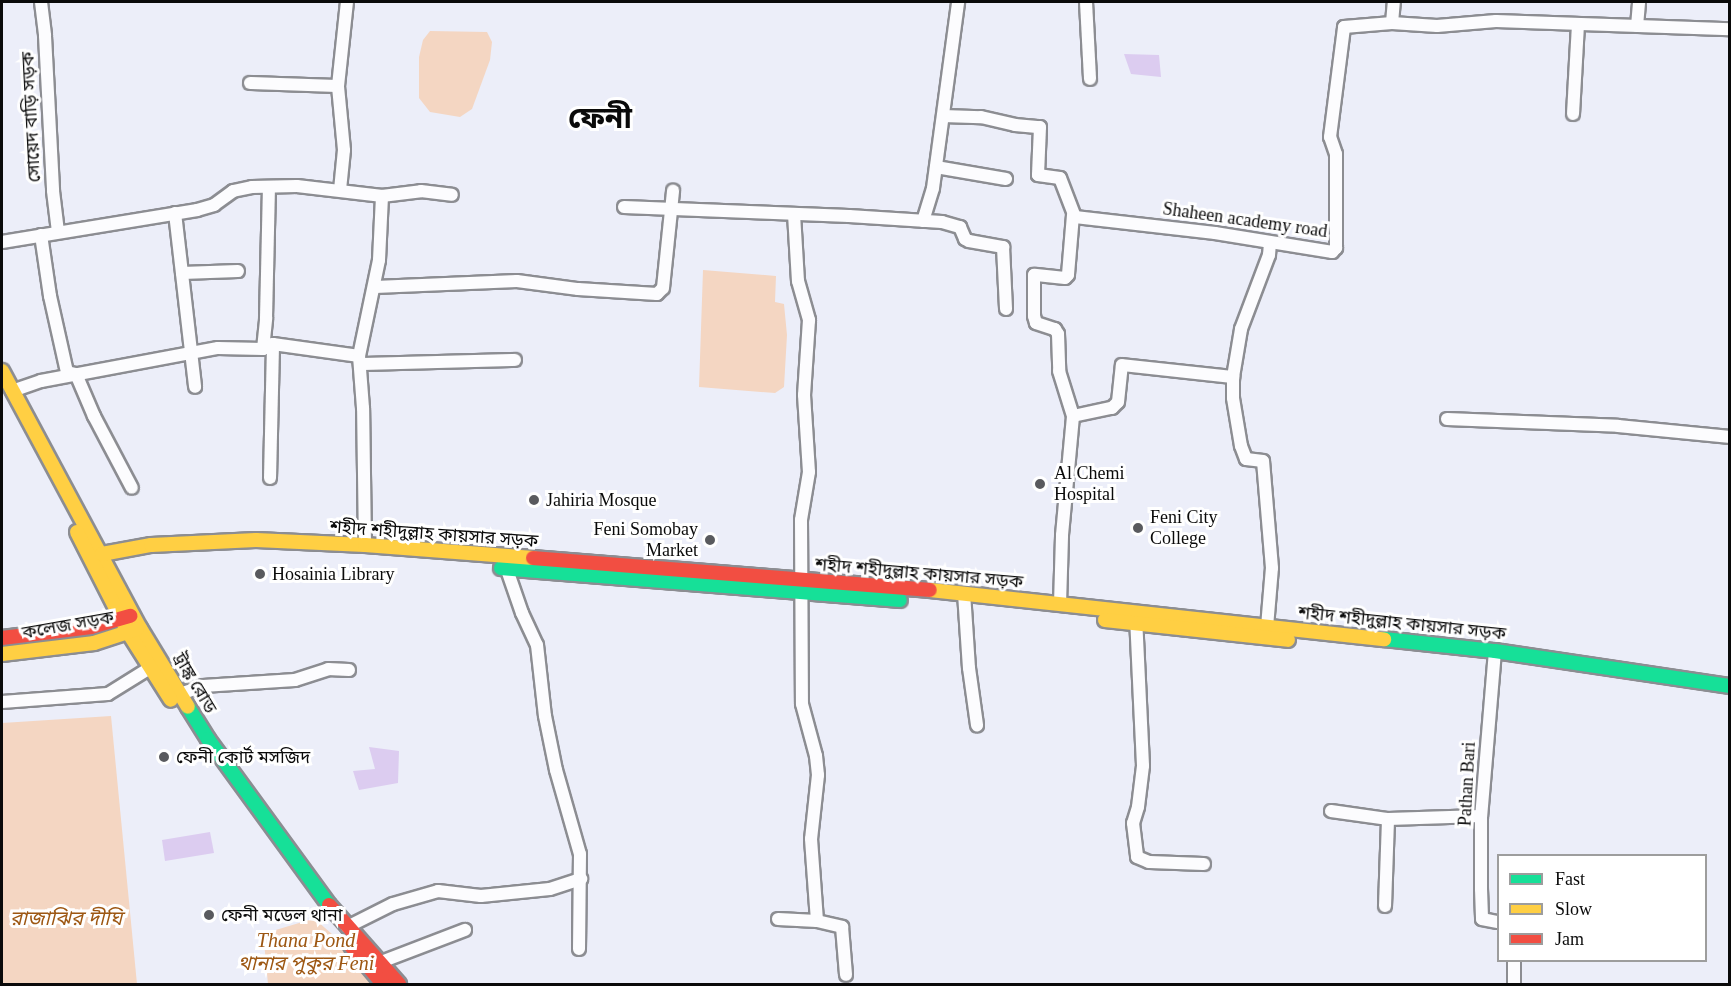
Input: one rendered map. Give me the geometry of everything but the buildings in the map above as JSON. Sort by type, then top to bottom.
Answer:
[{"type":"main road","name":"ট্রাঙ্ক রোড","points":[[2,371],[7,390],[134,630],[150,668],[223,780],[311,896],[383,984]]},
{"type":"main road","name":"ট্রাঙ্ক রোড","points":[[7,390],[105,559],[127,617]]},
{"type":"main road","name":"শহীদ শহীদুল্লাহ কায়সার সড়ক","points":[[105,559],[151,545],[244,540],[364,545],[505,563]]},
{"type":"main road","name":"শহীদ শহীদুল্লাহ কায়সার সড়ক","points":[[105,559],[153,554],[256,549],[364,554],[964,599],[1060,604],[1136,619],[1267,627],[1730,686]]},
{"type":"main road","name":"শহীদ শহীদুল্লাহ কায়সার সড়ক","points":[[964,599],[1136,619],[1494,655],[1730,695]]},
{"type":"main road","name":"কলেজ সড়ক","points":[[2,638],[91,627],[127,617]]},
{"type":"main road","name":"ট্রাঙ্ক রোড","points":[[134,630],[180,694],[221,758],[318,892],[399,984]]},
{"type":"main road","name":"কলেজ সড়ক","points":[[2,654],[94,643],[134,630]]},
{"type":"street","name":"সোয়েদ বাড়ি সড়ক","points":[[41,2],[45,36],[53,192],[58,230]]},
{"type":"street","points":[[340,190],[344,150],[338,86],[347,2]]},
{"type":"street","points":[[923,220],[927,214],[936,167],[958,2]]},
{"type":"street","points":[[1086,2],[1090,79]]},
{"type":"street","points":[[1392,23],[1394,2]]},
{"type":"street","points":[[1637,27],[1639,2]]},
{"type":"street","name":"Shaheen academy road","points":[[1073,215],[1335,250],[1336,154],[1330,137],[1342,31],[1348,26],[1392,23],[1437,26],[1496,21],[1730,29]]},
{"type":"street","points":[[1573,114],[1578,24]]},
{"type":"street","points":[[250,83],[338,86]]},
{"type":"street","points":[[943,116],[981,117],[1015,125],[1040,127],[1038,175],[1057,177],[1063,181],[1073,215],[1068,275],[1065,278],[1034,275],[1034,316],[1036,322],[1054,329],[1058,334],[1059,371],[1073,416],[1062,535],[1060,604]]},
{"type":"street","points":[[936,167],[1006,179]]},
{"type":"street","points":[[2,242],[58,230],[176,213],[214,205],[233,191],[252,187],[340,190],[382,196],[420,190],[452,195]]},
{"type":"street","points":[[268,187],[268,347],[273,408],[270,478]]},
{"type":"street","points":[[375,287],[436,287],[517,281],[578,289],[657,294],[663,288],[673,191]]},
{"type":"street","points":[[364,545],[360,360],[375,287],[382,196]]},
{"type":"street","points":[[624,207],[672,211],[923,220],[960,227],[965,239],[969,241],[1003,247],[1006,309]]},
{"type":"street","points":[[176,213],[195,387]]},
{"type":"street","points":[[794,214],[798,281],[809,320],[804,395],[809,472],[801,520],[801,704],[816,756],[818,775],[811,839],[818,921]]},
{"type":"street","points":[[41,234],[50,296],[67,372],[76,374]]},
{"type":"street","points":[[1267,627],[1272,568],[1263,461],[1246,459],[1241,446],[1233,398],[1233,377],[1241,329],[1269,255],[1270,243]]},
{"type":"street","points":[[182,273],[237,271]]},
{"type":"street","points":[[7,390],[76,374],[218,348],[268,347],[360,360],[514,360]]},
{"type":"street","points":[[1073,416],[1112,408],[1118,402],[1122,365],[1233,377]]},
{"type":"street","points":[[76,374],[94,416],[132,488]]},
{"type":"street","points":[[1447,419],[1618,426],[1730,437]]},
{"type":"street","points":[[505,563],[527,626],[537,645],[545,716],[556,770],[580,854],[579,949]]},
{"type":"street","points":[[964,599],[969,668],[977,725]]},
{"type":"street","points":[[1136,619],[1143,766],[1138,807],[1133,823],[1137,857],[1149,862],[1204,864]]},
{"type":"street","name":"Pathan Bari","points":[[1494,655],[1482,816],[1482,919],[1497,922]]},
{"type":"street","points":[[2,702],[108,694],[150,668]]},
{"type":"street","points":[[180,694],[203,686],[295,680],[328,669],[349,670]]},
{"type":"street","points":[[1331,811],[1388,819],[1482,816]]},
{"type":"street","points":[[1385,906],[1388,819]]},
{"type":"street","points":[[347,927],[393,904],[438,891],[481,896],[550,889],[581,879]]},
{"type":"street","points":[[778,919],[818,921],[838,924],[842,927],[846,975]]},
{"type":"street","points":[[381,962],[465,930]]},
{"type":"street","points":[[1514,962],[1514,984]]},
{"type":"shaded area","points":[[1124,54],[1159,55],[1161,77],[1131,74]]},
{"type":"shaded area","points":[[369,747],[399,751],[398,783],[359,790],[353,771],[375,769]]},
{"type":"shaded area","points":[[210,832],[214,853],[165,861],[162,840]]},
{"type":"water","points":[[430,31],[487,32],[492,42],[490,60],[472,109],[460,117],[430,112],[419,98],[419,57],[423,40]]},
{"type":"water","points":[[703,270],[776,276],[775,302],[784,304],[787,335],[784,387],[775,393],[699,387]]},
{"type":"water","name":"রাজাঝির দীঘি","points":[[111,716],[137,984],[2,984],[2,723]]},
{"type":"water","name":"Thana Pond থানার পুকুর Feni","points":[[309,920],[317,921],[340,941],[374,984],[268,984],[264,942],[269,932]]},
{"type":"traffic: fast","points":[[501,568],[900,600]]},
{"type":"traffic: fast","points":[[1384,639],[1495,651],[1730,686]]},
{"type":"traffic: fast","points":[[188,707],[208,739],[329,905]]},
{"type":"traffic: slow","points":[[2,371],[140,628],[188,707]]},
{"type":"traffic: slow","points":[[77,532],[128,632],[171,700]]},
{"type":"traffic: slow","points":[[102,554],[151,545],[256,540],[365,545],[533,558]]},
{"type":"traffic: slow","points":[[930,590],[1384,639]]},
{"type":"traffic: slow","points":[[1105,620],[1288,640]]},
{"type":"traffic: slow","points":[[2,654],[94,643],[137,629]]},
{"type":"traffic: jam","points":[[533,558],[930,590]]},
{"type":"traffic: jam","points":[[2,638],[91,627],[130,616]]},
{"type":"traffic: jam","points":[[329,905],[399,984]]},
{"type":"traffic: jam","points":[[351,946],[383,984]]},
{"type":"place","name":"Al Chemi Hospital","points":[[1040,484]]},
{"type":"place","name":"Jahiria Mosque","points":[[534,500]]},
{"type":"place","name":"Feni City College","points":[[1138,528]]},
{"type":"place","name":"Feni Somobay Market","points":[[710,540]]},
{"type":"place","name":"Hosainia Library","points":[[260,574]]},
{"type":"place","name":"ফেনী কোর্ট মসজিদ","points":[[164,757]]},
{"type":"place","name":"ফেনী মডেল থানা","points":[[209,915]]},
{"type":"district","name":"ফেনী","points":[[600,118]]}]
